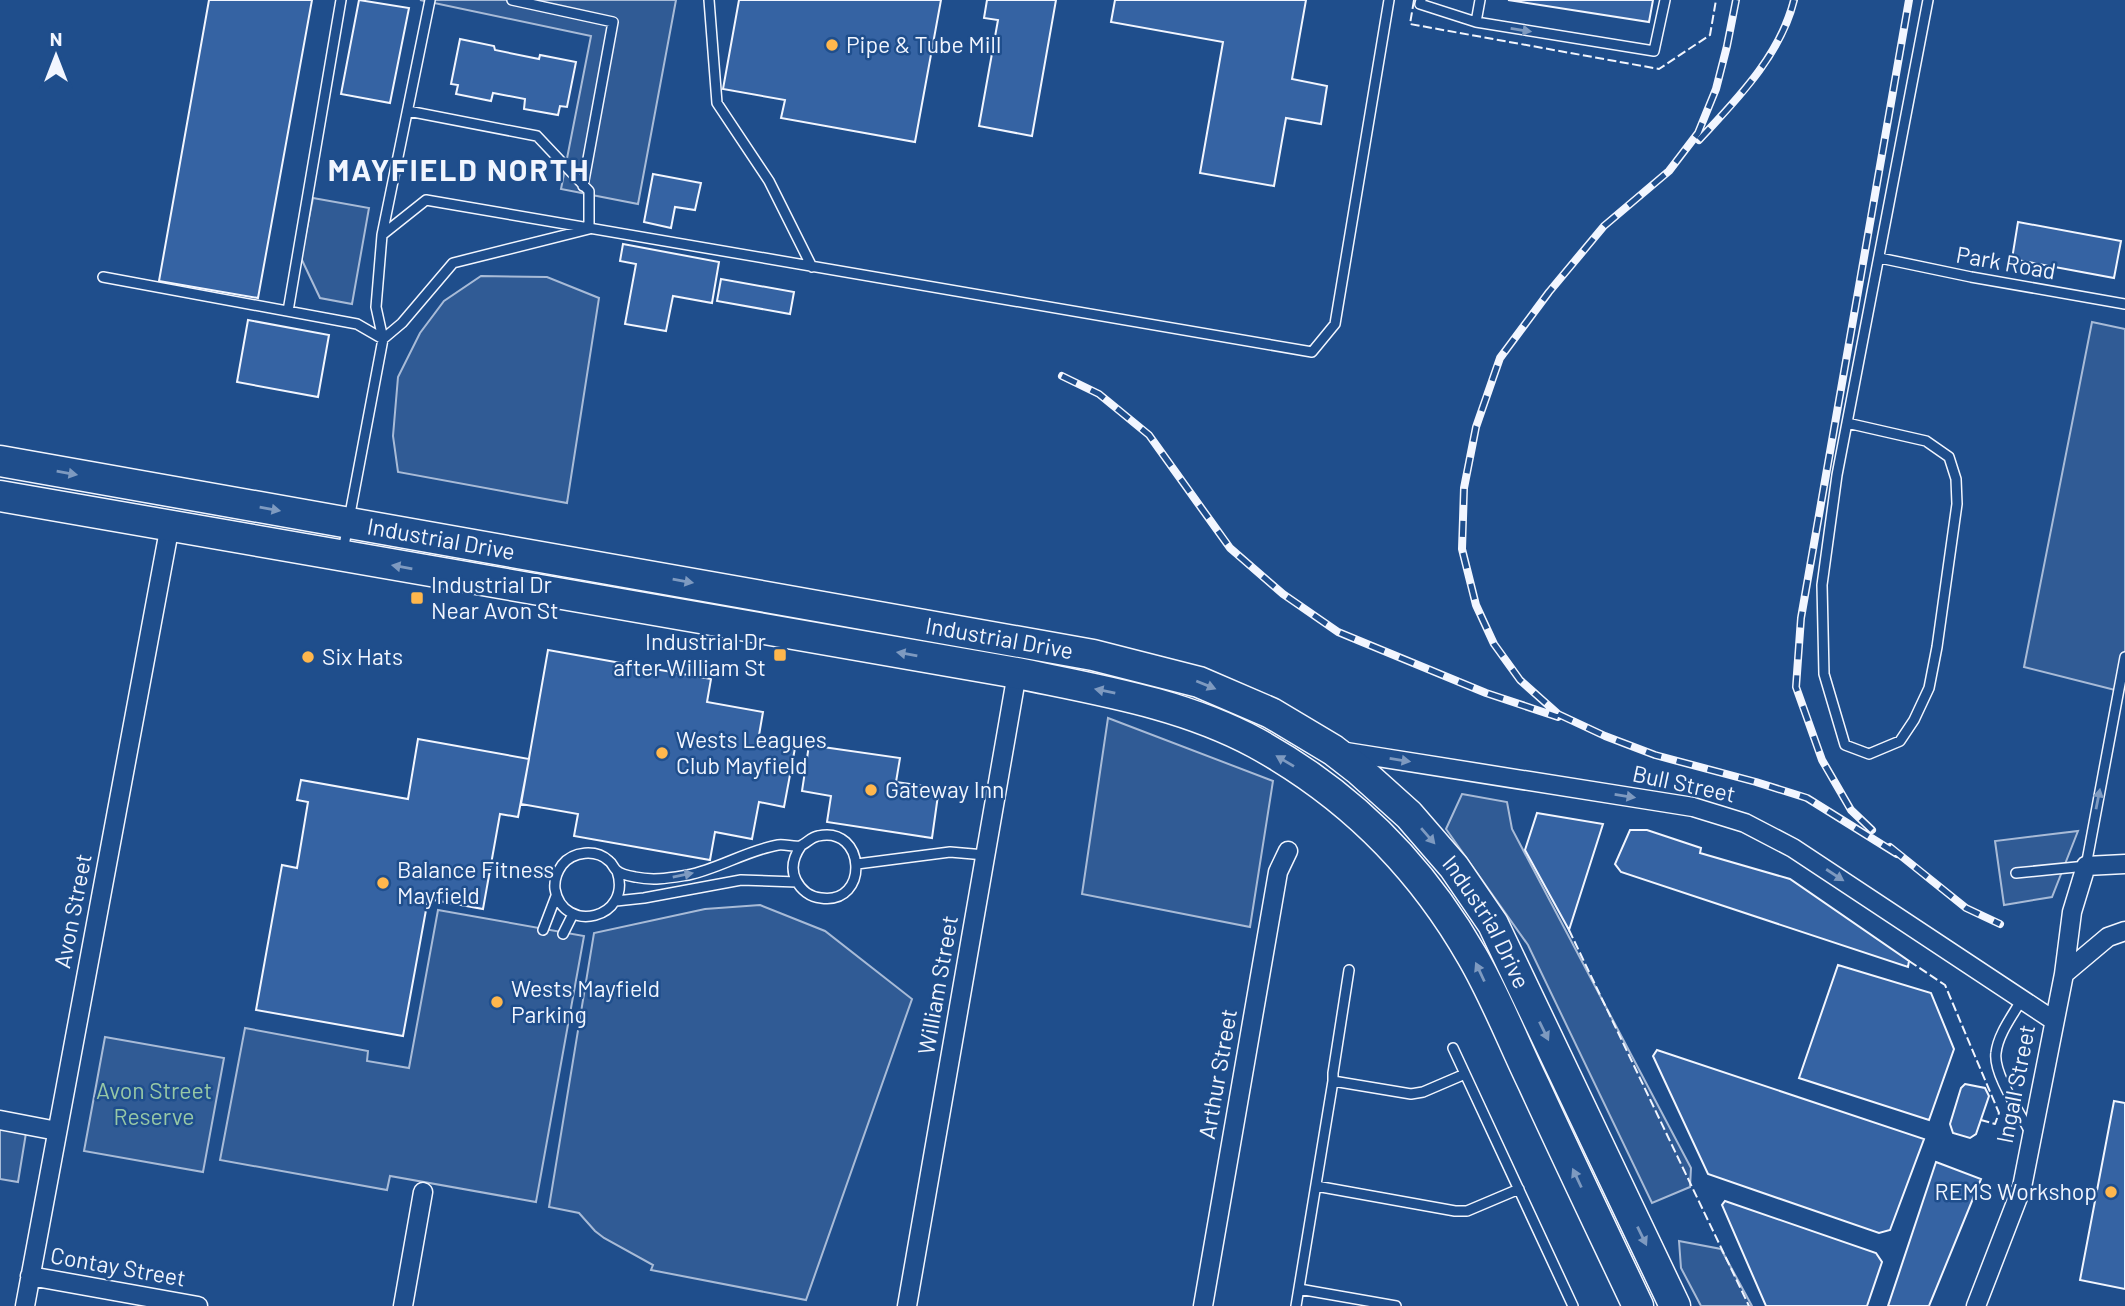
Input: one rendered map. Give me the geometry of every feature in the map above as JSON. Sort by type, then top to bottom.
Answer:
[{"type":"highway","name":"Industrial Drive","points":[[0,461],[1093,655],[1199,681],[1270,713],[1333,750],[1409,815],[1454,867],[1493,924],[1675,1306]]},
{"type":"highway","name":"Industrial Drive","points":[[0,496],[1017,673],[1157,705],[1190,715],[1254,742],[1313,778],[1341,799],[1392,845],[1437,900],[1473,957],[1638,1306]]},
{"type":"street","name":"Avon Street","points":[[24,1306],[170,525]]},
{"type":"street","name":"William Street","points":[[907,1306],[1017,673]]},
{"type":"street","points":[[1157,705],[1164,673]]},
{"type":"street","name":"Bull Street","points":[[1333,750],[1693,807],[1745,823],[1793,848],[2053,1020]]},
{"type":"street","name":"Arthur Street","points":[[1203,1306],[1278,872],[1288,851]]},
{"type":"street","points":[[2086,866],[2125,864]]},
{"type":"street","name":"Ingall Street","points":[[1976,1306],[2022,1186],[2064,974],[2072,912],[2086,866]]},
{"type":"street","points":[[2064,974],[2108,937],[2125,932]]},
{"type":"street","points":[[0,1119],[57,1130]]},
{"type":"street","points":[[403,1306],[424,1192]]},
{"type":"street","name":"Contay Street","points":[[30,1276],[198,1306]]},
{"type":"lane","points":[[288,311],[341,0]]},
{"type":"lane","points":[[342,557],[383,340],[376,307],[382,235],[430,0]]},
{"type":"lane","points":[[512,0],[613,22],[583,186]]},
{"type":"lane","points":[[709,0],[717,103],[769,181],[812,267]]},
{"type":"lane","points":[[382,235],[426,200],[1312,352],[1335,324],[1389,0]]},
{"type":"lane","points":[[1421,0],[1420,4],[1476,22],[1654,51],[1665,0]]},
{"type":"lane","points":[[1476,22],[1480,0]]},
{"type":"lane","points":[[1847,423],[1926,441],[1949,457],[1956,479],[1957,504],[1929,688],[1900,741],[1869,754],[1845,745],[1824,674],[1822,585],[1837,475],[1928,0]]},
{"type":"lane","points":[[408,111],[537,136],[589,191],[589,229]]},
{"type":"lane","points":[[383,340],[402,323],[453,263],[589,229]]},
{"type":"lane","name":"Park Road","points":[[1880,258],[2125,304]]},
{"type":"lane","points":[[103,277],[357,324],[383,340]]},
{"type":"lane","points":[[2016,873],[2086,866],[2125,657]]},
{"type":"lane","points":[[617,871],[657,880],[691,874],[780,845],[801,846],[818,836],[838,838],[849,845],[857,864],[854,881],[849,888],[826,899],[809,894],[797,882],[793,863],[801,846]]},
{"type":"lane","points":[[543,930],[556,896],[557,872],[564,862],[587,852],[609,861],[617,871],[620,886],[616,901],[608,910],[597,916],[573,914],[556,896]]},
{"type":"lane","points":[[857,864],[950,852],[985,855]]},
{"type":"lane","points":[[616,901],[741,880],[797,882]]},
{"type":"lane","points":[[563,934],[573,914]]},
{"type":"lane","points":[[1296,1306],[1349,970]]},
{"type":"lane","points":[[2022,999],[2005,1028],[1996,1055],[2000,1075],[2031,1135]]},
{"type":"lane","points":[[1453,1048],[1570,1305]]},
{"type":"lane","points":[[1333,1080],[1411,1094],[1423,1092],[1465,1074]]},
{"type":"lane","points":[[1316,1186],[1455,1211],[1467,1211],[1519,1189]]},
{"type":"lane","points":[[1299,1289],[1396,1306]]},
{"type":"shaded area","points":[[420,0],[676,0],[638,204],[561,189],[591,36]]},
{"type":"shaded area","points":[[313,198],[369,208],[352,304],[320,298],[301,258]]},
{"type":"shaded area","points":[[481,276],[547,277],[599,298],[567,503],[398,472],[393,436],[398,377],[420,333],[444,301]]},
{"type":"shaded area","points":[[2092,322],[2125,329],[2125,657],[2119,691],[2024,667]]},
{"type":"shaded area","points":[[1108,718],[1273,781],[1250,927],[1082,894]]},
{"type":"shaded area","points":[[1462,794],[1507,802],[1512,829],[1691,1168],[1690,1187],[1652,1203],[1528,945],[1446,829]]},
{"type":"shaded area","points":[[2078,831],[2052,897],[2004,905],[1995,841]]},
{"type":"shaded area","points":[[760,905],[825,931],[912,999],[806,1300],[651,1270],[653,1265],[604,1238],[579,1213],[549,1207],[594,933],[705,909]]},
{"type":"shaded area","name":"Wests Mayfield Parking","points":[[438,910],[584,936],[536,1202],[390,1176],[387,1190],[220,1160],[245,1028],[368,1051],[367,1061],[409,1068]]},
{"type":"shaded area","name":"Avon Street Reserve","points":[[105,1037],[224,1058],[203,1172],[84,1151]]},
{"type":"shaded area","points":[[0,1129],[26,1133],[18,1182],[0,1179]]},
{"type":"shaded area","points":[[1679,1241],[1721,1249],[1752,1306],[1701,1306],[1681,1268]]},
{"type":"building","points":[[209,0],[312,0],[258,298],[159,281]]},
{"type":"building","points":[[359,0],[409,8],[390,103],[341,94]]},
{"type":"building","name":"Pipe & Tube Mill","points":[[739,0],[941,0],[915,142],[781,118],[785,100],[723,89]]},
{"type":"building","name":"Pipe & Tube Mill","points":[[987,0],[1056,0],[1032,136],[979,126],[998,20],[984,18]]},
{"type":"building","points":[[1115,0],[1306,0],[1292,79],[1327,86],[1321,124],[1286,118],[1274,186],[1200,173],[1223,42],[1111,22]]},
{"type":"building","points":[[1508,0],[1653,0],[1649,22]]},
{"type":"building","points":[[460,39],[539,59],[540,55],[576,62],[567,107],[560,106],[558,115],[524,109],[525,99],[493,93],[491,101],[456,94],[458,85],[451,84]]},
{"type":"building","points":[[653,174],[701,183],[695,210],[675,207],[671,228],[644,222]]},
{"type":"building","points":[[2018,222],[2121,241],[2114,278],[2012,259]]},
{"type":"building","points":[[623,244],[719,262],[712,303],[673,296],[666,331],[625,324],[636,264],[620,261]]},
{"type":"building","points":[[721,279],[794,292],[790,314],[717,301]]},
{"type":"building","points":[[248,320],[329,335],[318,397],[237,382]]},
{"type":"building","name":"Wests Leagues Club Mayfield","points":[[548,650],[711,679],[707,702],[763,712],[758,741],[795,748],[784,807],[759,802],[752,839],[715,832],[710,860],[574,836],[578,814],[521,804]]},
{"type":"building","name":"Balance Fitness Mayfield","points":[[418,739],[529,759],[518,817],[500,814],[483,909],[428,899],[403,1036],[256,1010],[282,865],[297,868],[308,802],[297,800],[301,780],[408,799]]},
{"type":"building","name":"Gateway Inn","points":[[809,745],[900,758],[896,782],[939,788],[932,838],[827,822],[831,796],[802,791]]},
{"type":"building","points":[[1537,813],[1603,824],[1569,930],[1525,850]]},
{"type":"building","points":[[1630,830],[1647,830],[1701,848],[1700,853],[1790,879],[1909,961],[1908,967],[1621,872],[1615,864]]},
{"type":"building","points":[[1838,965],[1931,993],[1954,1049],[1929,1120],[1799,1078]]},
{"type":"building","points":[[1657,1050],[1924,1139],[1890,1230],[1879,1233],[1708,1174],[1653,1056]]},
{"type":"building","points":[[1965,1084],[1985,1088],[1989,1096],[1976,1134],[1970,1138],[1953,1133],[1950,1124],[1961,1088]]},
{"type":"building","name":"REMS Workshop","points":[[2114,1101],[2125,1103],[2125,1289],[2080,1280]]},
{"type":"building","points":[[1936,1162],[1981,1179],[1929,1306],[1888,1306]]},
{"type":"building","points":[[1725,1201],[1876,1253],[1882,1262],[1867,1306],[1766,1306],[1722,1205]]},
{"type":"railway","points":[[1736,0],[1716,89],[1698,133],[1669,171],[1604,226],[1549,292],[1500,358],[1476,427],[1464,488],[1462,549],[1476,605],[1494,644],[1520,680],[1558,714],[1655,755],[1807,798],[1897,854]]},
{"type":"railway","points":[[1699,140],[1756,76],[1779,40],[1794,0]]},
{"type":"railway","points":[[1872,830],[1851,810],[1822,760],[1796,687],[1801,618],[1909,0]]},
{"type":"railway","points":[[1062,376],[1099,394],[1149,435],[1230,548],[1283,594],[1338,632],[1486,693],[1558,717]]},
{"type":"railway","points":[[1890,847],[1966,908],[2000,924]]},
{"type":"fence","points":[[1414,0],[1410,24],[1659,69],[1710,35],[1716,0]]},
{"type":"fence","points":[[1569,930],[1749,1306]]},
{"type":"fence","points":[[1909,961],[1945,985],[1999,1113],[1995,1124],[1981,1120]]},
{"type":"place","name":"Pipe & Tube Mill","points":[[832,45]]},
{"type":"place","name":"Industrial Dr Near Avon St","points":[[417,598]]},
{"type":"place","name":"Industrial Dr after William St","points":[[780,655]]},
{"type":"place","name":"Six Hats","points":[[308,657]]},
{"type":"place","name":"Wests Leagues Club Mayfield","points":[[662,753]]},
{"type":"place","name":"Gateway Inn","points":[[871,790]]},
{"type":"place","name":"Balance Fitness Mayfield","points":[[383,883]]},
{"type":"place","name":"Wests Mayfield Parking","points":[[497,1002]]},
{"type":"place","name":"REMS Workshop","points":[[2111,1192]]},
{"type":"district","name":"MAYFIELD NORTH","points":[[459,171]]}]
